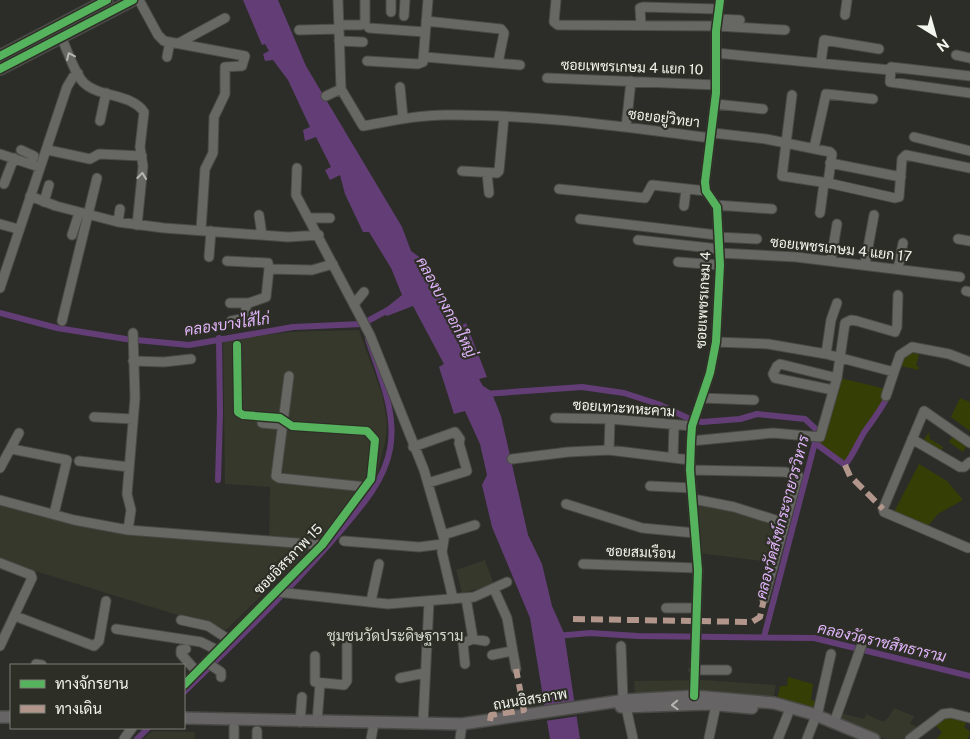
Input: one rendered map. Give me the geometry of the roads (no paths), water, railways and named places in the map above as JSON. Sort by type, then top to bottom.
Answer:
[{"type":"main road","points":[[0,56],[93,3],[107,0]]},
{"type":"main road","points":[[0,69],[133,0]]},
{"type":"main road","points":[[93,3],[100,17]]},
{"type":"main road","name":"ถนนอิสรภาพ","points":[[185,718],[317,722],[372,731],[423,724],[461,731],[510,721],[621,704],[656,696],[694,700],[774,703],[834,723],[874,739]]},
{"type":"main road","points":[[694,700],[716,705],[772,710],[816,718],[859,739]]},
{"type":"main road","points":[[185,725],[372,731],[461,731]]},
{"type":"street","points":[[139,0],[158,35],[164,41],[245,56],[242,66],[224,67],[225,94],[213,122],[213,153],[205,170],[201,230]]},
{"type":"street","points":[[326,96],[341,89],[338,0]]},
{"type":"street","points":[[299,30],[361,25],[365,23],[365,0]]},
{"type":"street","points":[[391,0],[391,12]]},
{"type":"street","points":[[404,16],[405,0]]},
{"type":"street","points":[[367,62],[418,64],[424,62],[428,0]]},
{"type":"street","points":[[556,0],[554,22],[558,25],[641,25],[740,20]]},
{"type":"street","points":[[845,14],[848,0]]},
{"type":"street","points":[[641,25],[640,8],[643,7],[719,4],[715,104],[705,182],[706,191],[716,205],[772,209]]},
{"type":"street","points":[[167,57],[174,42],[225,18]]},
{"type":"street","points":[[426,21],[501,29],[504,33],[498,63]]},
{"type":"street","points":[[717,22],[785,30]]},
{"type":"street","points":[[368,28],[425,32]]},
{"type":"street","points":[[62,38],[78,73],[86,85],[136,104],[144,112],[140,147],[143,166],[137,225]]},
{"type":"street","points":[[821,62],[824,40],[879,49]]},
{"type":"street","points":[[339,41],[363,42]]},
{"type":"street","points":[[716,52],[890,70]]},
{"type":"street","points":[[956,55],[970,58]]},
{"type":"street","points":[[424,56],[520,65]]},
{"type":"street","points":[[970,76],[894,66],[890,70],[890,83],[970,93]]},
{"type":"street","points":[[35,165],[48,150],[67,87],[78,73]]},
{"type":"street","name":"ซอยเพชรเกษม 4 แยก 10","points":[[547,78],[716,85]]},
{"type":"street","points":[[626,127],[631,80]]},
{"type":"street","points":[[400,87],[404,118]]},
{"type":"street","name":"ซอยอยู่วิทยา","points":[[341,89],[362,126],[404,118],[446,115],[504,117],[786,142],[814,148]]},
{"type":"street","points":[[100,121],[106,93]]},
{"type":"street","points":[[820,213],[832,154],[814,148],[826,94],[873,99]]},
{"type":"street","points":[[792,95],[782,176],[897,198],[902,159],[906,155],[970,168]]},
{"type":"street","points":[[715,104],[763,109]]},
{"type":"street","points":[[462,171],[497,173],[500,168],[504,117]]},
{"type":"street","points":[[914,137],[970,151]]},
{"type":"street","points":[[0,288],[30,196],[35,165],[34,156],[21,150]]},
{"type":"street","points":[[48,150],[90,159],[99,154],[142,156]]},
{"type":"street","points":[[0,154],[35,165]]},
{"type":"street","points":[[4,184],[14,158]]},
{"type":"street","points":[[830,163],[901,177]]},
{"type":"street","points":[[297,168],[296,195],[319,235],[364,323],[428,483],[443,540],[442,552],[453,599]]},
{"type":"street","points":[[487,173],[489,193]]},
{"type":"street","points":[[62,321],[84,214],[97,178]]},
{"type":"street","points":[[44,202],[49,185]]},
{"type":"street","points":[[559,189],[645,198],[652,185],[706,191]]},
{"type":"street","points":[[684,206],[686,190]]},
{"type":"street","points":[[30,196],[84,214],[137,225],[288,237],[319,235]]},
{"type":"street","name":"ซอยเพชรเกษม 4","points":[[694,700],[698,568],[690,465],[691,441],[694,421],[702,398],[716,342],[720,265],[716,205]]},
{"type":"street","points":[[118,222],[120,209]]},
{"type":"street","points":[[72,235],[84,214]]},
{"type":"street","points":[[865,264],[874,215]]},
{"type":"street","points":[[258,216],[262,235]]},
{"type":"street","points":[[309,218],[330,218]]},
{"type":"street","points":[[580,218],[717,236],[757,239]]},
{"type":"street","points":[[0,224],[18,229]]},
{"type":"street","points":[[831,260],[837,224]]},
{"type":"street","points":[[209,257],[210,231]]},
{"type":"street","points":[[958,239],[970,241]]},
{"type":"street","name":"ซอยเพชรเกษม 4 แยก 17","points":[[638,240],[719,251],[831,260],[960,277]]},
{"type":"street","points":[[898,268],[903,243]]},
{"type":"street","points":[[227,260],[268,263],[269,269],[267,296],[246,304],[230,304]]},
{"type":"street","points":[[678,262],[720,265]]},
{"type":"street","points":[[269,269],[312,270],[333,264]]},
{"type":"street","points":[[354,304],[364,292]]},
{"type":"street","points":[[691,441],[773,433],[817,437],[822,432],[832,390],[837,378],[847,321],[896,330],[898,295]]},
{"type":"street","points":[[826,354],[831,320],[837,303]]},
{"type":"street","points":[[232,320],[246,318],[246,304]]},
{"type":"street","points":[[128,530],[131,510],[127,494],[133,419],[133,337]]},
{"type":"street","points":[[716,342],[768,344],[840,357],[894,372]]},
{"type":"street","points":[[237,345],[238,412],[284,422]]},
{"type":"street","points":[[886,396],[900,355],[912,347],[970,362]]},
{"type":"street","points":[[133,361],[164,362],[191,359]]},
{"type":"street","points":[[832,390],[776,378],[773,374],[776,366],[780,364],[837,378]]},
{"type":"street","points":[[289,376],[276,471],[278,477],[366,487]]},
{"type":"street","points":[[702,398],[754,400]]},
{"type":"street","points":[[968,548],[883,510],[924,411],[970,443]]},
{"type":"street","points":[[94,417],[133,419]]},
{"type":"street","name":"ซอยเทวะทหะคาม","points":[[555,418],[610,419],[674,425],[694,421]]},
{"type":"street","points":[[609,450],[610,419]]},
{"type":"street","points":[[262,422],[284,422]]},
{"type":"street","name":"ซอยอิสรภาพ 15","points":[[185,684],[196,672],[209,664],[228,639],[282,593],[322,545],[371,479],[375,440],[371,434],[341,429],[292,426],[284,422]]},
{"type":"street","points":[[673,458],[674,425]]},
{"type":"street","points":[[413,447],[453,432],[458,433],[461,440],[458,443],[467,470],[428,483]]},
{"type":"street","points":[[0,468],[19,433]]},
{"type":"street","points":[[912,439],[960,467],[970,462]]},
{"type":"street","points":[[12,449],[68,460],[54,514]]},
{"type":"street","points":[[512,459],[568,452],[609,450],[673,458],[690,465],[796,473],[798,478],[764,599]]},
{"type":"street","points":[[79,461],[129,467]]},
{"type":"street","points":[[650,486],[692,488]]},
{"type":"street","points":[[693,499],[734,507],[785,523]]},
{"type":"street","points":[[0,502],[128,530],[322,545]]},
{"type":"street","points":[[566,504],[642,528],[695,533]]},
{"type":"street","points":[[344,541],[419,547],[443,540],[475,525]]},
{"type":"street","points":[[0,563],[32,576],[0,646]]},
{"type":"street","points":[[370,601],[380,564]]},
{"type":"street","name":"ซอยสมเรือน","points":[[582,564],[698,568]]},
{"type":"street","points":[[282,593],[388,604],[429,602],[466,598],[494,589],[507,582]]},
{"type":"street","points":[[494,589],[507,618],[516,669]]},
{"type":"street","points":[[466,598],[472,638]]},
{"type":"street","points":[[15,616],[94,646],[99,641],[106,601]]},
{"type":"street","points":[[423,724],[429,602]]},
{"type":"street","points":[[666,608],[696,608]]},
{"type":"street","points":[[181,620],[208,626],[228,639]]},
{"type":"street","points":[[116,629],[201,642],[218,650]]},
{"type":"street","points":[[465,664],[463,643],[472,638],[485,641]]},
{"type":"street","points":[[316,656],[314,678],[320,684],[346,684],[347,645]]},
{"type":"street","points":[[621,646],[621,704],[632,739]]},
{"type":"street","points":[[834,723],[860,648]]},
{"type":"street","points":[[186,649],[181,650],[181,654],[196,672]]},
{"type":"street","points":[[492,655],[512,651]]},
{"type":"street","points":[[807,739],[816,718],[831,654]]},
{"type":"street","points":[[209,664],[222,673],[221,677]]},
{"type":"street","points":[[694,670],[727,670]]},
{"type":"street","points":[[400,678],[425,673]]},
{"type":"street","points":[[317,722],[320,684]]},
{"type":"street","points":[[300,722],[302,697]]},
{"type":"street","points":[[709,738],[716,705]]},
{"type":"street","points":[[910,739],[943,714],[951,713],[970,718]]},
{"type":"street","points":[[778,739],[788,714]]},
{"type":"street","points":[[234,727],[234,739]]},
{"type":"water","name":"คลองบางกอกใหญ่","points":[[243,0],[278,0],[306,66],[402,227],[411,251],[422,259],[462,325],[466,323],[487,377],[479,379],[483,386],[491,391],[501,416],[528,535],[542,564],[552,606],[564,633],[580,739],[550,739],[530,618],[492,527],[482,485],[487,475],[480,444],[465,411],[454,414],[439,367],[444,364],[413,306],[387,316],[382,311],[402,295],[391,268],[369,232],[363,232],[345,194],[340,175],[330,180],[325,170],[331,167],[316,137],[305,141],[303,130],[310,127],[288,80],[273,60],[265,61],[263,54],[269,51],[265,44],[262,45]]},
{"type":"waterway","name":"คลองบางไส้ไก่","points":[[0,313],[57,328],[126,339],[189,345],[293,327],[362,324],[390,309]]},
{"type":"waterway","points":[[218,480],[220,414],[219,338]]},
{"type":"waterway","points":[[185,691],[319,556],[376,485],[387,461],[392,435],[386,393],[368,339]]},
{"type":"waterway","name":"คลองวัดสังข์กระจายวรวิหาร","points":[[484,394],[582,387],[624,393],[658,404],[692,420],[702,422],[740,419],[757,414],[805,419],[818,431],[764,637]]},
{"type":"waterway","points":[[815,443],[845,465],[889,394]]},
{"type":"waterway","name":"คลองวัดราชสิทธาราม","points":[[556,636],[590,633],[638,636],[814,638],[970,676]]},
{"type":"waterway","points":[[137,739],[147,729]]},
{"type":"district","name":"ชุมชนวัดประดิษฐาราม","points":[[395,635]]}]
